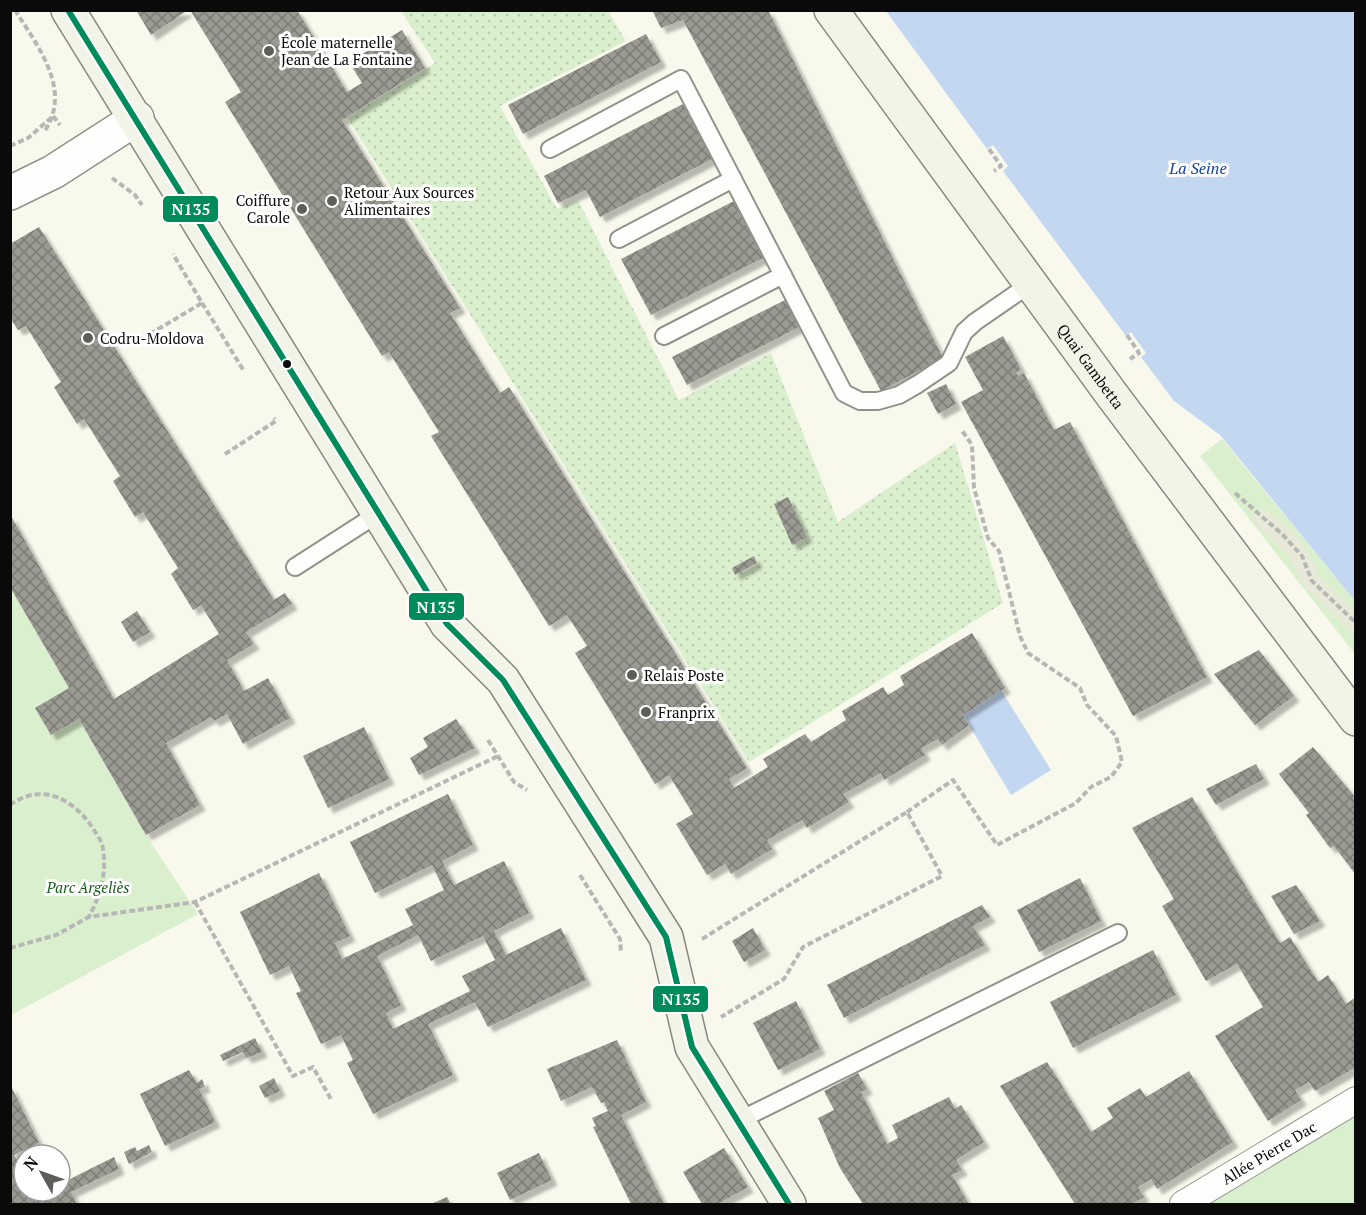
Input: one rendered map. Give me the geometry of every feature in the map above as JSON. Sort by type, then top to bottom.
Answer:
[{"type":"main road","points":[[68,10],[137,118],[447,624],[502,680],[666,937],[692,1047],[789,1204]]},
{"type":"main road","name":"Quai Gambetta","points":[[831,10],[1030,284],[1356,719]]},
{"type":"street","points":[[10,193],[31,184],[137,118]]},
{"type":"street","name":"Allée Pierre Dac","points":[[1183,1204],[1356,1100]]},
{"type":"lane","points":[[550,149],[681,79],[844,393],[860,401],[878,402],[899,395],[936,374],[952,359],[964,332],[1030,284]]},
{"type":"lane","points":[[619,239],[734,179]]},
{"type":"lane","points":[[664,336],[783,275]]},
{"type":"lane","points":[[295,567],[379,513]]},
{"type":"lane","points":[[738,1121],[1118,933]]},
{"type":"path","points":[[10,146],[28,138],[53,116],[54,84],[49,64],[15,10]]},
{"type":"path","points":[[989,149],[1001,166],[997,169]]},
{"type":"path","points":[[80,155],[93,181],[109,177],[117,181],[135,195],[147,211]]},
{"type":"path","points":[[173,251],[245,372]]},
{"type":"path","points":[[150,334],[202,303]]},
{"type":"path","points":[[1127,335],[1139,353],[1129,360]]},
{"type":"path","points":[[225,454],[276,421],[270,411]]},
{"type":"path","points":[[670,954],[707,936],[907,812],[953,780],[997,844],[1076,803],[1091,788],[1111,777],[1122,762],[1116,736],[1087,705],[1080,688],[1029,653],[1020,636],[999,551],[988,538],[974,488],[972,445],[961,429]]},
{"type":"path","points":[[1233,492],[1283,535],[1302,556],[1312,581],[1356,623]]},
{"type":"path","points":[[488,740],[514,782],[526,788],[533,798]]},
{"type":"path","points":[[10,948],[56,935],[89,917],[195,902],[498,756]]},
{"type":"path","points":[[10,805],[36,793],[51,794],[68,801],[83,814],[98,835],[103,848],[103,870],[100,896],[89,917]]},
{"type":"path","points":[[690,1036],[784,979],[803,946],[942,876],[907,812]]},
{"type":"path","points":[[576,869],[620,939],[621,953]]},
{"type":"path","points":[[195,902],[293,1076],[313,1067],[332,1101]]},
{"type":"green space","points":[[401,11],[608,11],[626,41],[500,106],[557,209],[578,200],[679,400],[771,353],[838,522],[955,443],[1003,603],[749,762],[347,117],[435,63]]},
{"type":"green space","points":[[1222,439],[1355,601],[1355,654],[1200,456]]},
{"type":"green space","name":"Parc Argeliès","points":[[10,587],[69,688],[36,708],[51,735],[79,719],[146,835],[198,914],[11,1015]]},
{"type":"green space","points":[[1355,1114],[1355,1204],[1209,1204]]},
{"type":"shaded area","points":[[1262,508],[1293,532],[1308,552],[1319,576],[1355,611],[1355,636],[1304,586],[1290,557],[1250,517]]},
{"type":"water","name":"La Seine","points":[[886,11],[1355,11],[1355,601],[1220,435],[1174,401],[1141,357],[1146,353],[1131,332],[1126,336],[1003,171],[1008,166],[993,145],[987,149]]},
{"type":"water","points":[[1001,690],[1051,770],[1011,795],[963,715]]},
{"type":"building","points":[[136,10],[188,10],[151,35]]},
{"type":"building","points":[[190,10],[297,10],[347,92],[362,83],[349,62],[402,30],[425,68],[342,120],[460,308],[450,313],[500,393],[509,387],[747,768],[729,779],[734,788],[768,767],[763,759],[805,734],[811,742],[846,720],[842,711],[883,687],[888,695],[904,685],[900,676],[972,633],[1005,688],[963,715],[969,725],[942,745],[938,739],[921,748],[925,755],[884,780],[881,773],[843,794],[849,802],[807,828],[802,820],[767,840],[772,849],[731,874],[725,864],[707,875],[676,824],[693,814],[669,775],[655,784],[575,653],[587,646],[567,615],[549,626],[431,436],[439,432],[389,352],[382,356],[225,102],[241,92]]},
{"type":"building","points":[[652,10],[768,10],[943,358],[881,391],[683,20],[661,28]]},
{"type":"building","points":[[646,34],[661,62],[523,134],[508,105]]},
{"type":"building","points":[[683,104],[712,159],[600,217],[586,190],[558,203],[544,176]]},
{"type":"building","points":[[734,201],[763,258],[651,315],[621,259]]},
{"type":"building","points":[[39,227],[274,600],[285,593],[292,604],[246,632],[254,644],[227,660],[244,691],[268,678],[290,718],[243,744],[227,714],[214,721],[211,717],[166,743],[200,805],[146,835],[79,719],[51,735],[35,708],[69,688],[10,587],[10,514],[114,699],[219,634],[201,605],[193,610],[171,574],[178,568],[143,512],[135,517],[113,481],[120,476],[84,419],[77,424],[54,387],[61,382],[26,326],[18,330],[10,318],[10,244]]},
{"type":"building","points":[[785,300],[799,327],[687,385],[672,357]]},
{"type":"building","points":[[1003,336],[1021,369],[1016,373],[1018,376],[1024,373],[1054,430],[1070,422],[1207,677],[1133,716],[961,402],[983,390],[965,357]]},
{"type":"building","points":[[946,384],[956,404],[938,414],[927,393]]},
{"type":"building","points":[[788,497],[807,537],[792,545],[774,504]]},
{"type":"building","points":[[754,556],[757,563],[735,575],[732,568]]},
{"type":"building","points":[[137,611],[150,632],[133,642],[121,622]]},
{"type":"building","points":[[1259,650],[1294,696],[1255,725],[1214,674]]},
{"type":"building","points":[[456,719],[475,748],[419,775],[410,758],[428,747],[423,738]]},
{"type":"building","points":[[364,727],[389,779],[328,808],[303,756]]},
{"type":"building","points":[[1313,747],[1356,798],[1356,875],[1334,846],[1330,848],[1306,815],[1309,813],[1279,774]]},
{"type":"building","points":[[1256,764],[1264,779],[1216,805],[1206,789]]},
{"type":"building","points":[[448,794],[473,845],[442,861],[454,885],[504,861],[529,913],[494,931],[506,955],[561,928],[586,980],[488,1027],[475,1002],[428,1024],[453,1075],[373,1114],[347,1063],[353,1060],[341,1035],[321,1044],[296,993],[301,991],[289,966],[270,975],[240,912],[319,873],[350,936],[335,943],[342,959],[413,925],[405,909],[444,890],[432,865],[375,893],[350,842]],"holes":[[[418,935],[431,961],[483,936],[495,960],[462,976],[470,991],[393,1029],[386,1013],[401,1005],[377,956]]]},
{"type":"building","points":[[1192,797],[1280,943],[1290,937],[1318,982],[1328,975],[1346,1004],[1356,997],[1356,1067],[1315,1091],[1309,1082],[1295,1090],[1301,1100],[1268,1121],[1215,1036],[1263,1007],[1237,964],[1206,981],[1162,906],[1174,899],[1132,828]]},
{"type":"building","points":[[1080,878],[1101,921],[1039,952],[1017,910]]},
{"type":"building","points":[[1296,885],[1320,921],[1294,934],[1271,896]]},
{"type":"building","points":[[982,905],[990,917],[973,926],[985,945],[844,1018],[827,985]]},
{"type":"building","points":[[753,928],[765,950],[744,962],[732,941]]},
{"type":"building","points":[[1153,950],[1176,995],[1073,1048],[1050,1002]]},
{"type":"building","points":[[796,1001],[820,1049],[778,1070],[753,1023]]},
{"type":"building","points":[[255,1038],[262,1052],[246,1058],[243,1052],[223,1061],[220,1055]]},
{"type":"building","points":[[617,1040],[646,1102],[621,1115],[664,1204],[631,1204],[593,1127],[596,1126],[592,1118],[608,1111],[604,1102],[601,1103],[592,1087],[561,1101],[547,1069]]},
{"type":"building","points":[[1047,1062],[1091,1132],[1113,1118],[1107,1108],[1140,1088],[1146,1097],[1189,1071],[1233,1142],[1157,1189],[1151,1179],[1138,1187],[1144,1197],[1132,1204],[1075,1204],[1000,1086]]},
{"type":"building","points":[[189,1070],[197,1083],[202,1079],[205,1087],[199,1089],[215,1122],[165,1146],[140,1094]]},
{"type":"building","points":[[858,1073],[867,1089],[861,1092],[887,1144],[898,1138],[892,1125],[949,1097],[955,1109],[961,1105],[984,1142],[956,1160],[962,1170],[952,1175],[969,1204],[863,1204],[840,1168],[818,1118],[834,1110],[824,1091]]},
{"type":"building","points":[[274,1078],[280,1091],[265,1098],[259,1086]]},
{"type":"building","points":[[10,1084],[39,1143],[12,1143],[12,1203],[72,1203],[72,1194],[77,1204],[10,1204]]},
{"type":"building","points":[[149,1145],[152,1152],[129,1164],[124,1152],[135,1147],[137,1151]]},
{"type":"building","points":[[724,1148],[748,1187],[718,1204],[702,1204],[683,1172]]},
{"type":"building","points":[[539,1153],[552,1180],[510,1200],[497,1173]]},
{"type":"building","points":[[114,1157],[119,1169],[72,1192],[72,1178]]},
{"type":"building","points":[[447,1197],[451,1204],[431,1204]]},
{"type":"transit line","name":"N135","points":[[68,10],[447,624],[503,680],[666,937],[692,1047],[789,1204]]},
{"type":"place","name":"École maternelle Jean de La Fontaine","points":[[269,51]]},
{"type":"place","name":"Retour Aux Sources Alimentaires","points":[[332,201]]},
{"type":"place","name":"Coiffure Carole","points":[[302,209]]},
{"type":"place","name":"Codru-Moldova","points":[[88,338]]},
{"type":"place","name":"Relais Poste","points":[[632,675]]},
{"type":"place","name":"Franprix","points":[[646,712]]}]
